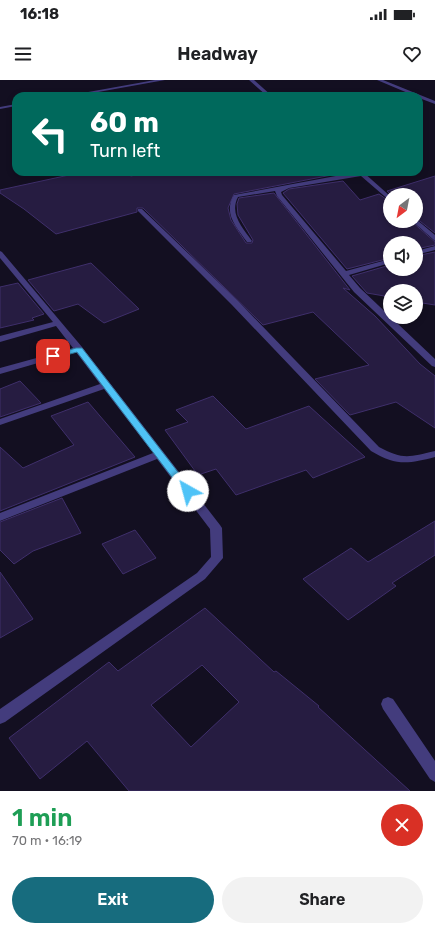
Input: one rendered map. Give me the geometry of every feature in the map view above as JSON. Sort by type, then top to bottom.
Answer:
[{"type":"street","points":[[92,92],[163,80]]},
{"type":"street","points":[[251,80],[265,92]]},
{"type":"street","points":[[379,80],[409,92]]},
{"type":"street","points":[[423,98],[435,103]]},
{"type":"street","points":[[423,101],[429,100]]},
{"type":"street","points":[[0,108],[12,106]]},
{"type":"street","points":[[249,241],[235,220],[231,209],[232,202],[236,196],[344,176]]},
{"type":"street","points":[[364,176],[383,193]]},
{"type":"street","points":[[281,188],[278,191],[279,195],[344,274],[358,290],[435,364]]},
{"type":"street","points":[[140,210],[235,303],[375,449],[392,459],[408,461],[435,454]]},
{"type":"street","points":[[423,228],[435,239]]},
{"type":"street","points":[[423,251],[435,248]]},
{"type":"street","points":[[0,253],[79,349],[216,528],[217,558],[201,576],[0,718]]},
{"type":"street","points":[[344,274],[383,263]]},
{"type":"street","points":[[0,339],[58,323]]},
{"type":"street","points":[[0,371],[79,349]]},
{"type":"street","points":[[0,422],[107,385]]},
{"type":"street","points":[[0,516],[160,454]]},
{"type":"street","points":[[388,704],[435,774]]},
{"type":"building","points":[[65,176],[327,176],[234,194],[228,208],[231,220],[246,243],[252,243],[253,240],[238,215],[237,204],[239,198],[274,193],[350,290],[343,288],[375,316],[420,364],[435,376],[435,428],[396,402],[350,415],[315,379],[369,365],[313,312],[263,325],[143,208],[137,208],[137,212],[56,234],[24,209],[0,193],[0,190]]},
{"type":"building","points":[[435,176],[435,233],[423,224],[423,188],[397,188]]},
{"type":"building","points":[[343,181],[360,200],[379,194],[383,197],[383,228],[419,228],[435,242],[435,245],[423,248],[423,236],[383,236],[383,260],[347,269],[283,193],[289,189]]},
{"type":"building","points":[[435,252],[435,305],[423,303],[423,284],[383,284],[383,296],[367,293],[352,276],[383,267],[383,276],[423,276],[423,255]]},
{"type":"building","points":[[91,263],[139,309],[104,323],[78,304],[54,311],[28,280]]},
{"type":"building","points":[[18,283],[44,314],[32,318],[34,320],[0,328],[0,287]]},
{"type":"building","points":[[20,381],[41,403],[0,417],[0,389]]},
{"type":"building","points":[[213,396],[246,429],[309,406],[365,457],[313,478],[306,470],[236,495],[216,469],[198,475],[165,430],[188,422],[176,410]]},
{"type":"building","points":[[88,402],[135,457],[0,511],[0,447],[23,468],[74,445],[51,416]]},
{"type":"building","points":[[62,498],[81,533],[33,551],[14,564],[0,550],[0,522]]},
{"type":"building","points":[[435,521],[435,555],[392,583],[396,586],[348,620],[303,579],[351,548],[368,562]]},
{"type":"building","points":[[135,530],[156,558],[123,574],[102,544]]},
{"type":"building","points":[[0,572],[33,619],[0,638]]},
{"type":"building","points":[[205,608],[274,672],[276,671],[319,706],[318,707],[410,791],[129,791],[87,741],[40,779],[9,738],[109,662],[118,671]],"holes":[[[202,665],[239,702],[191,747],[151,705]]]},
{"type":"route","points":[[53,356],[79,349],[188,491]]}]
